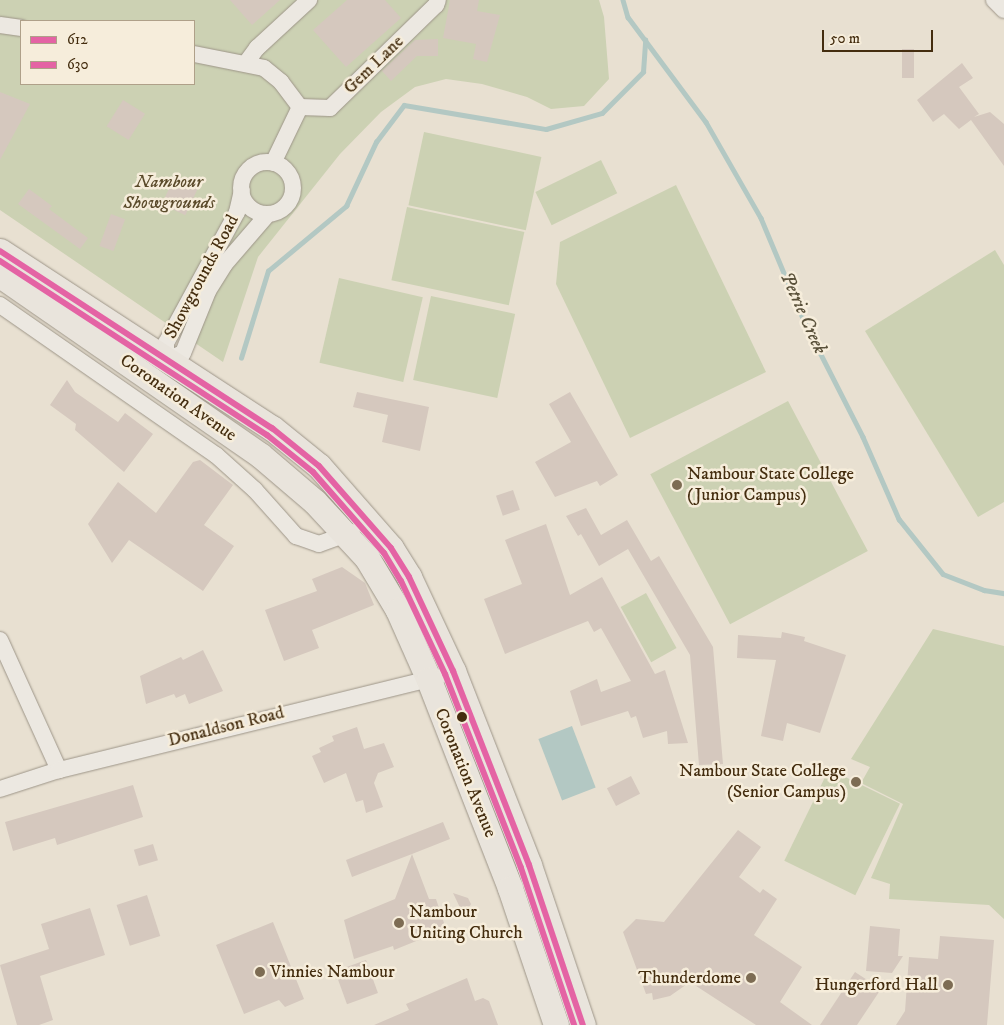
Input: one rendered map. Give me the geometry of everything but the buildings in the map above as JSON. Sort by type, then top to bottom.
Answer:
[{"type":"main road","name":"Coronation Avenue","points":[[0,251],[272,428],[319,466],[376,528],[409,577],[453,671],[529,865],[583,1025]]},
{"type":"main road","name":"Coronation Avenue","points":[[0,275],[260,455],[347,533],[367,558],[398,610],[429,680],[510,888],[556,1025]]},
{"type":"street","points":[[246,63],[257,48],[309,0]]},
{"type":"street","name":"Gem Lane","points":[[300,107],[330,108],[436,5],[438,0]]},
{"type":"street","points":[[994,0],[1004,10]]},
{"type":"street","points":[[0,25],[20,28]]},
{"type":"street","points":[[195,54],[264,68],[281,82],[300,107],[273,163]]},
{"type":"street","points":[[265,162],[280,166],[291,178],[292,195],[283,209],[268,214],[253,210],[242,190],[242,182],[250,169],[265,162]]},
{"type":"street","name":"Showgrounds Road","points":[[242,190],[237,212],[166,343],[166,360],[183,353],[208,291],[224,265],[268,214]]},
{"type":"street","name":"Coronation Avenue","points":[[0,305],[216,454],[296,536],[319,544],[347,533],[376,528]]},
{"type":"street","points":[[153,381],[166,360]]},
{"type":"street","points":[[0,640],[59,770]]},
{"type":"street","name":"Donaldson Road","points":[[0,789],[59,770],[282,713],[429,680],[453,671]]},
{"type":"green space","name":"Nambour Showgrounds","points":[[0,0],[599,0],[604,17],[609,79],[584,106],[551,109],[527,97],[482,84],[446,79],[415,87],[381,112],[340,154],[258,257],[223,362],[0,210]]},
{"type":"green space","points":[[424,132],[541,157],[526,230],[408,205]]},
{"type":"green space","points":[[601,160],[617,193],[552,225],[535,192]]},
{"type":"green space","points":[[676,185],[766,372],[630,438],[556,284],[560,242]]},
{"type":"green space","points":[[407,207],[524,232],[509,305],[391,280]]},
{"type":"green space","points":[[995,250],[1004,265],[1004,502],[978,517],[865,331]]},
{"type":"green space","points":[[339,278],[423,297],[403,382],[319,363]]},
{"type":"green space","points":[[431,296],[515,314],[497,398],[413,380]]},
{"type":"green space","points":[[788,401],[868,551],[730,624],[650,474]]},
{"type":"green space","points":[[646,593],[677,648],[651,662],[621,607]]},
{"type":"green space","points":[[933,629],[1004,646],[1004,919],[989,905],[889,899],[890,884],[871,878],[903,804],[861,783],[870,767],[851,759]]},
{"type":"green space","points":[[829,769],[900,804],[855,895],[784,861]]},
{"type":"water","points":[[572,726],[596,788],[562,801],[538,739]]},
{"type":"waterway","name":"Petrie Creek","points":[[623,0],[628,17],[706,122],[761,218],[804,321],[863,437],[899,519],[943,574],[984,590],[1004,593]]},
{"type":"waterway","points":[[241,358],[268,271],[346,206],[376,142],[404,105],[546,129],[602,113],[643,72],[645,40]]},
{"type":"transit line","name":"612","points":[[0,251],[272,428],[319,466],[391,548],[409,577],[453,671],[529,865],[583,1025]]},
{"type":"transit line","name":"630","points":[[0,261],[267,435],[313,472],[384,553],[401,581],[445,674],[521,868],[574,1025]]},
{"type":"place","name":"Nambour State College (Junior Campus)","points":[[677,485]]},
{"type":"place","name":"Nambour State College (Senior Campus)","points":[[856,782]]},
{"type":"place","name":"Nambour Uniting Church","points":[[399,923]]},
{"type":"place","name":"Vinnies Nambour","points":[[260,972]]},
{"type":"place","name":"Thunderdome","points":[[751,978]]},
{"type":"place","name":"Hungerford Hall","points":[[948,985]]}]
